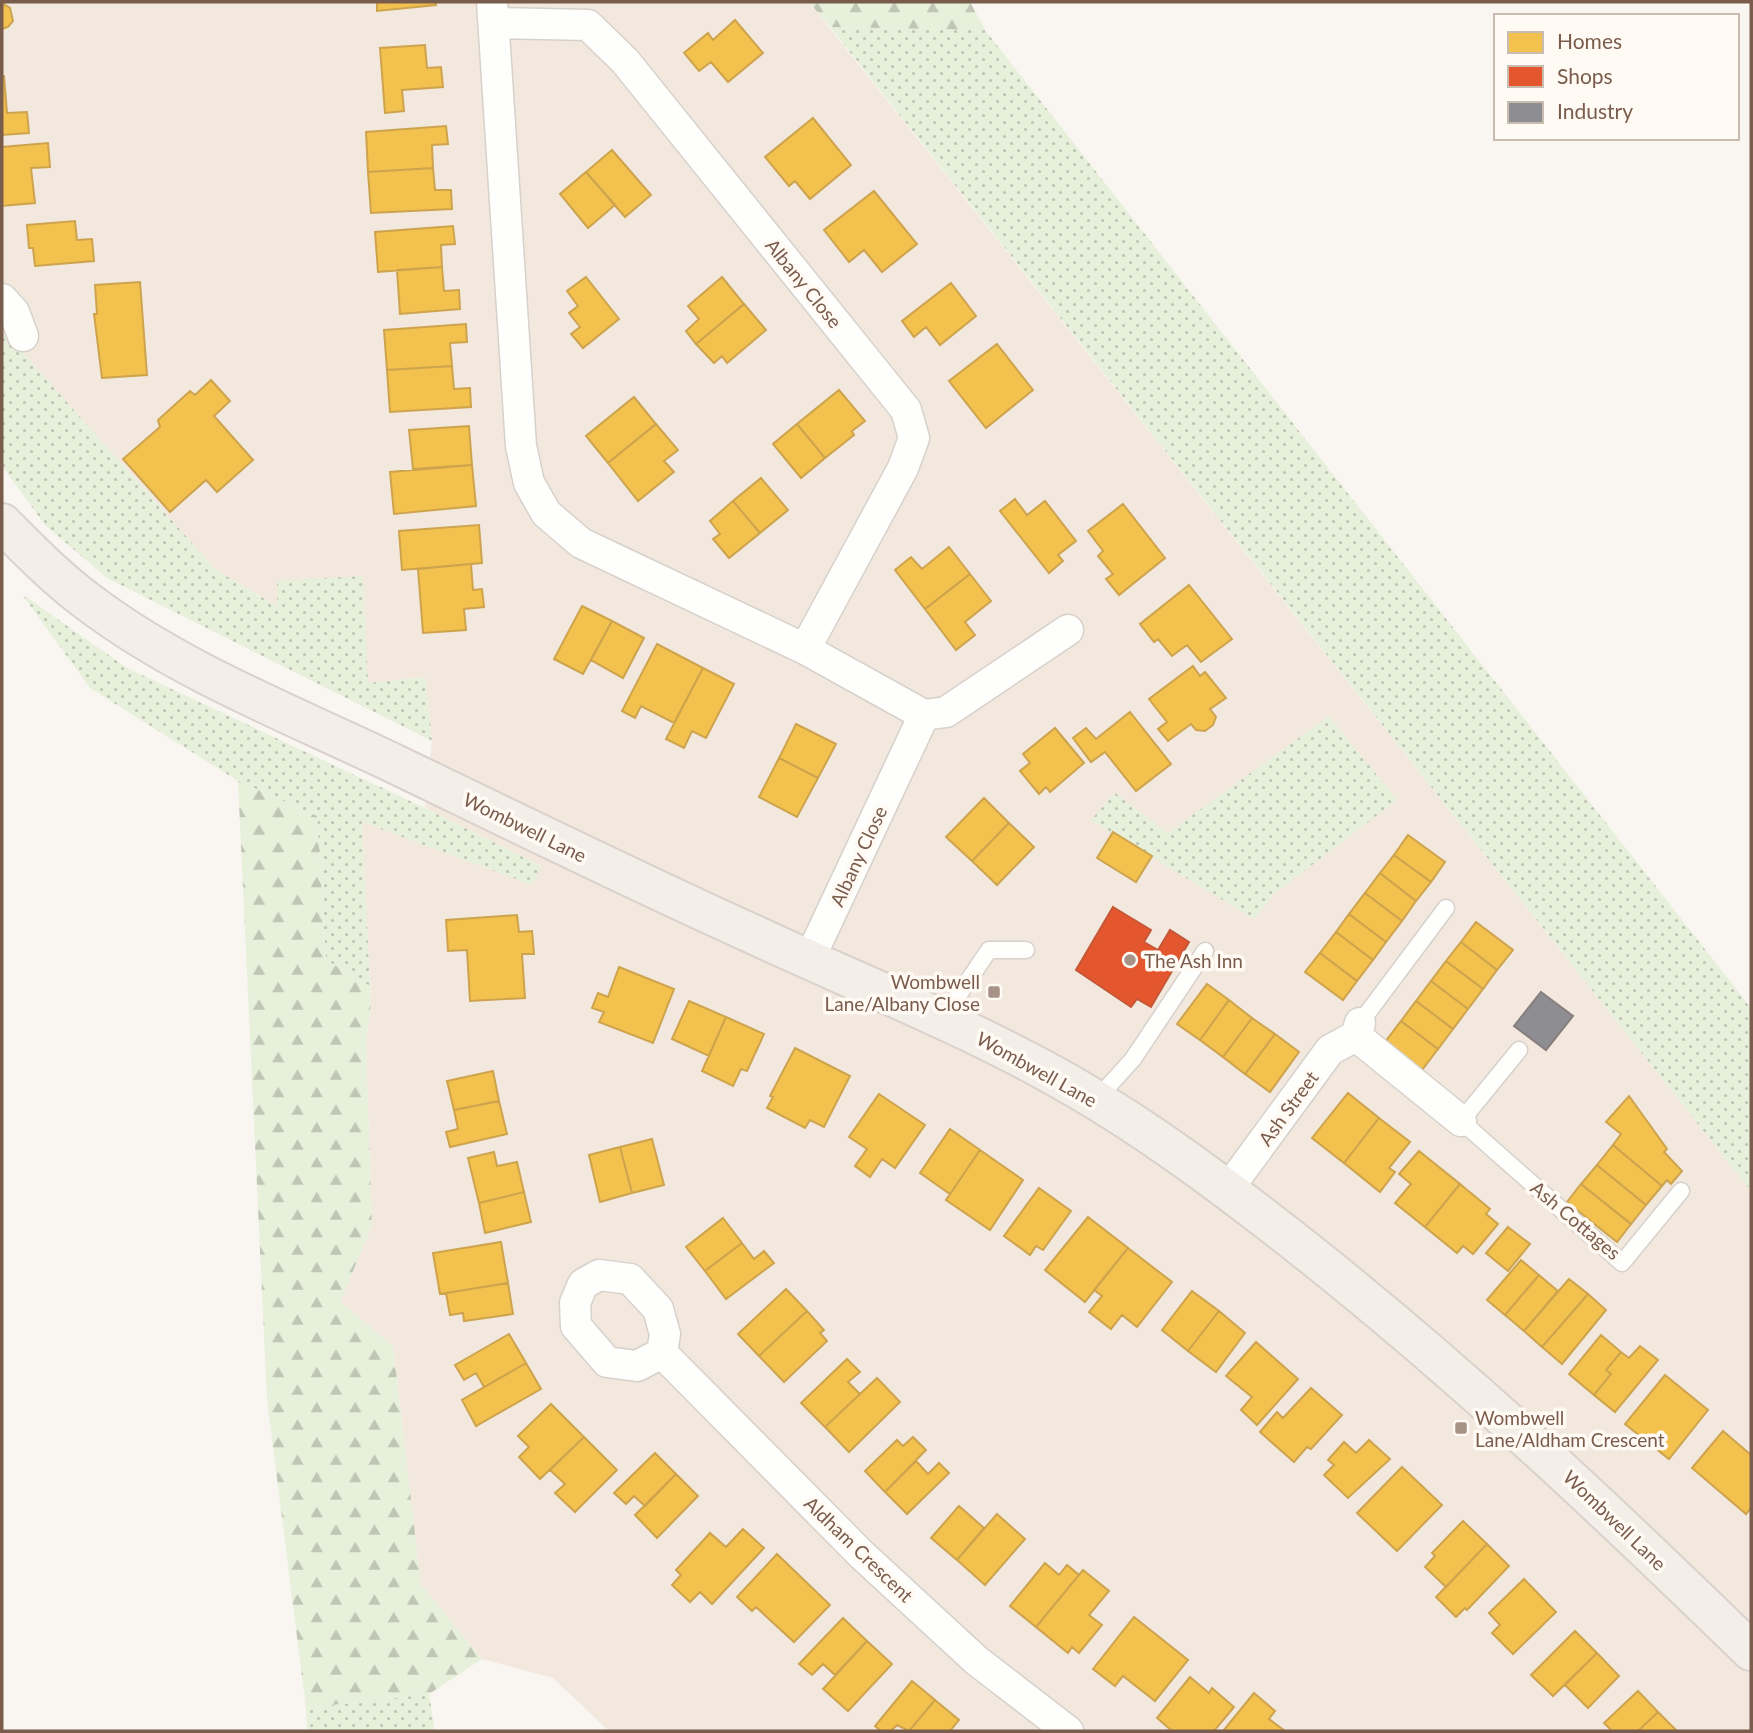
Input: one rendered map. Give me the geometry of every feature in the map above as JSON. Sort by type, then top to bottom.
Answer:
[{"type":"main road","name":"Wombwell Lane","points":[[2,523],[47,568],[88,602],[154,645],[224,682],[608,869],[943,1018],[1096,1100],[1228,1189],[1395,1321],[1511,1422],[1751,1651]]},
{"type":"street","name":"Albany Close","points":[[806,649],[902,468],[914,438],[906,410],[625,61],[588,25],[493,12],[495,89],[521,446],[529,483],[546,513],[581,542],[806,649],[924,715],[809,960]]},
{"type":"street","points":[[2,299],[14,312],[23,336]]},
{"type":"street","points":[[924,715],[946,712],[1068,630]]},
{"type":"street","points":[[1358,1029],[1461,1121]]},
{"type":"street","name":"Ash Street","points":[[1228,1189],[1330,1050],[1358,1029]]},
{"type":"street","name":"Aldham Crescent","points":[[662,1353],[862,1555],[976,1660],[1068,1731]]},
{"type":"lane","name":"Ash Street","points":[[1358,1029],[1446,908]]},
{"type":"lane","points":[[943,1018],[989,950],[1026,950]]},
{"type":"lane","points":[[1096,1100],[1133,1059],[1205,951]]},
{"type":"lane","points":[[1461,1121],[1519,1051]]},
{"type":"lane","name":"Ash Cottages","points":[[1461,1121],[1622,1262],[1681,1191]]},
{"type":"shaded area","points":[[2,2],[809,2],[1751,1191],[1751,1731],[609,1731],[553,1678],[482,1659],[421,1585],[393,1346],[340,1302],[372,1226],[366,1042],[371,1004],[362,821],[532,884],[541,866],[425,808],[432,741],[425,677],[368,683],[278,606],[216,570],[2,329]]},
{"type":"green space","points":[[809,2],[970,2],[985,30],[830,27]]},
{"type":"green space","points":[[830,27],[985,30],[1751,1008],[1751,1191]]},
{"type":"green space","points":[[2,329],[216,570],[277,606],[277,581],[363,576],[368,683],[425,677],[432,741],[107,578],[45,525],[2,466]]},
{"type":"green space","points":[[22,594],[127,668],[425,808],[541,866],[532,885],[362,822],[370,986],[326,960],[317,816],[238,781],[90,688]]},
{"type":"green space","points":[[1329,716],[1397,800],[1274,894],[1254,919],[1091,820],[1115,793],[1168,833]]},
{"type":"green space","points":[[238,781],[317,816],[326,960],[370,986],[371,1004],[366,1042],[372,1226],[340,1302],[393,1346],[421,1585],[482,1659],[429,1694],[306,1708],[267,1399]]},
{"type":"green space","points":[[429,1694],[435,1731],[307,1731],[306,1708]]},
{"type":"building: Homes","points":[[377,2],[436,2],[436,5],[377,11]]},
{"type":"building: Homes","points":[[2,3],[10,8],[13,21],[2,29]]},
{"type":"building: Homes","points":[[735,20],[763,53],[728,82],[711,62],[699,71],[684,53],[708,33],[713,40]]},
{"type":"building: Homes","points":[[425,45],[427,68],[441,67],[443,87],[402,90],[404,111],[385,113],[380,48]]},
{"type":"building: Homes","points":[[2,76],[7,113],[27,112],[29,133],[2,135]]},
{"type":"building: Homes","points":[[813,118],[851,165],[810,199],[795,181],[789,186],[765,157]]},
{"type":"building: Homes","points":[[446,126],[448,144],[432,145],[433,168],[368,172],[366,132]]},
{"type":"building: Homes","points":[[48,143],[50,167],[31,168],[35,203],[2,206],[2,147]]},
{"type":"building: Homes","points":[[612,150],[651,195],[625,217],[586,172]]},
{"type":"building: Homes","points":[[433,168],[435,190],[451,190],[452,209],[371,213],[368,172]]},
{"type":"building: Homes","points":[[586,172],[615,205],[588,228],[560,194]]},
{"type":"building: Homes","points":[[874,191],[917,244],[882,272],[864,250],[849,262],[824,230]]},
{"type":"building: Homes","points":[[75,221],[77,240],[92,239],[94,261],[35,266],[33,248],[29,248],[27,225]]},
{"type":"building: Homes","points":[[453,226],[455,244],[441,245],[442,267],[378,272],[375,232]]},
{"type":"building: Homes","points":[[442,267],[444,291],[459,290],[460,309],[400,314],[397,270]]},
{"type":"building: Homes","points":[[586,277],[619,319],[583,348],[571,334],[580,327],[569,313],[578,306],[567,291]]},
{"type":"building: Homes","points":[[722,277],[744,304],[696,344],[686,331],[699,319],[688,306]]},
{"type":"building: Homes","points":[[140,282],[147,375],[102,378],[94,314],[97,314],[95,285]]},
{"type":"building: Homes","points":[[951,283],[976,316],[940,345],[926,327],[914,337],[902,321]]},
{"type":"building: Homes","points":[[744,304],[766,330],[727,363],[722,356],[714,363],[696,344]]},
{"type":"building: Homes","points":[[466,324],[467,342],[450,343],[452,366],[387,370],[384,330]]},
{"type":"building: Homes","points":[[997,344],[1033,390],[986,428],[949,381]]},
{"type":"building: Homes","points":[[452,366],[454,389],[470,388],[471,407],[390,412],[387,370]]},
{"type":"building: Homes","points":[[211,380],[230,401],[214,416],[253,460],[217,492],[206,480],[170,512],[123,459],[160,427],[158,420],[190,391],[195,395]]},
{"type":"building: Homes","points":[[839,390],[865,421],[852,431],[854,435],[825,458],[797,424]]},
{"type":"building: Homes","points":[[634,397],[656,424],[608,463],[586,436]]},
{"type":"building: Homes","points":[[656,424],[678,450],[664,461],[674,472],[638,501],[608,463]]},
{"type":"building: Homes","points":[[797,424],[825,458],[801,478],[773,444]]},
{"type":"building: Homes","points":[[469,426],[472,465],[413,469],[409,430]]},
{"type":"building: Homes","points":[[472,465],[476,506],[394,514],[390,472]]},
{"type":"building: Homes","points":[[761,478],[788,510],[760,533],[733,501]]},
{"type":"building: Homes","points":[[1015,499],[1027,515],[1045,501],[1076,541],[1058,555],[1063,561],[1049,573],[1000,511]]},
{"type":"building: Homes","points":[[733,501],[760,533],[729,558],[713,539],[720,534],[710,521]]},
{"type":"building: Homes","points":[[1123,504],[1165,558],[1119,595],[1106,579],[1113,574],[1098,556],[1103,551],[1088,531]]},
{"type":"building: Homes","points":[[479,525],[482,563],[402,570],[399,531]]},
{"type":"building: Homes","points":[[949,547],[970,574],[925,609],[895,570],[911,557],[922,569]]},
{"type":"building: Homes","points":[[471,564],[473,590],[482,589],[484,607],[464,609],[466,630],[423,633],[418,569]]},
{"type":"building: Homes","points":[[970,574],[991,601],[965,622],[975,635],[956,650],[925,609]]},
{"type":"building: Homes","points":[[1189,585],[1232,639],[1201,662],[1187,645],[1172,656],[1158,639],[1154,642],[1140,624]]},
{"type":"building: Homes","points":[[582,606],[612,621],[583,674],[554,659]]},
{"type":"building: Homes","points":[[612,621],[644,638],[623,678],[591,660]]},
{"type":"building: Homes","points":[[657,644],[703,668],[674,723],[641,706],[635,718],[622,711]]},
{"type":"building: Homes","points":[[1193,666],[1200,676],[1205,672],[1226,698],[1210,709],[1216,717],[1213,725],[1205,731],[1196,730],[1191,724],[1168,741],[1158,729],[1167,722],[1149,699]]},
{"type":"building: Homes","points":[[703,668],[734,684],[706,738],[692,731],[684,748],[666,739]]},
{"type":"building: Homes","points":[[1130,712],[1171,764],[1136,791],[1105,752],[1091,762],[1073,738],[1086,728],[1096,739]]},
{"type":"building: Homes","points":[[796,724],[836,744],[818,778],[779,758]]},
{"type":"building: Homes","points":[[1055,728],[1084,763],[1050,792],[1046,787],[1039,794],[1020,771],[1030,763],[1023,754]]},
{"type":"building: Homes","points":[[779,758],[818,778],[797,817],[759,797]]},
{"type":"building: Homes","points":[[984,798],[1009,823],[972,861],[946,837]]},
{"type":"building: Homes","points":[[1009,823],[1034,847],[997,885],[972,861]]},
{"type":"building: Homes","points":[[1113,832],[1152,856],[1136,882],[1097,858]]},
{"type":"building: Homes","points":[[1408,835],[1445,862],[1431,882],[1394,855]]},
{"type":"building: Homes","points":[[1394,855],[1431,882],[1416,901],[1380,873]]},
{"type":"building: Homes","points":[[1380,873],[1416,901],[1402,921],[1365,893]]},
{"type":"building: Homes","points":[[1365,893],[1402,921],[1386,942],[1349,914]]},
{"type":"building: Homes","points":[[1349,914],[1386,942],[1373,960],[1336,932]]},
{"type":"building: Homes","points":[[517,915],[519,932],[532,931],[534,954],[522,954],[525,998],[470,1001],[467,950],[448,951],[446,920]]},
{"type":"building: Homes","points":[[1476,922],[1513,950],[1497,970],[1461,942]]},
{"type":"building: Homes","points":[[1336,932],[1373,960],[1357,981],[1320,953]]},
{"type":"building: Homes","points":[[1461,942],[1497,970],[1483,989],[1446,961]]},
{"type":"building: Homes","points":[[1320,953],[1357,981],[1343,1000],[1305,972]]},
{"type":"building: Homes","points":[[1446,961],[1483,989],[1468,1009],[1431,981]]},
{"type":"building: Homes","points":[[619,967],[674,989],[653,1043],[599,1022],[604,1012],[592,1008],[598,993],[608,997]]},
{"type":"building: Homes","points":[[1431,981],[1468,1009],[1453,1029],[1416,1001]]},
{"type":"building: Homes","points":[[1207,984],[1229,1000],[1200,1040],[1177,1024]]},
{"type":"building: Homes","points":[[1229,1000],[1252,1018],[1223,1057],[1200,1040]]},
{"type":"building: Homes","points":[[689,1001],[726,1017],[709,1056],[672,1039]]},
{"type":"building: Homes","points":[[1416,1001],[1453,1029],[1438,1049],[1401,1021]]},
{"type":"building: Homes","points":[[726,1017],[764,1034],[747,1071],[741,1069],[733,1086],[702,1071]]},
{"type":"building: Homes","points":[[1252,1018],[1275,1034],[1245,1074],[1223,1057]]},
{"type":"building: Homes","points":[[1401,1021],[1438,1049],[1422,1070],[1385,1042]]},
{"type":"building: Homes","points":[[1275,1034],[1299,1052],[1270,1092],[1245,1074]]},
{"type":"building: Homes","points":[[795,1048],[850,1076],[824,1127],[810,1120],[805,1128],[767,1108],[773,1097],[770,1096]]},
{"type":"building: Homes","points":[[493,1071],[499,1101],[454,1110],[447,1081]]},
{"type":"building: Homes","points":[[1348,1093],[1379,1118],[1344,1163],[1312,1138]]},
{"type":"building: Homes","points":[[879,1094],[925,1125],[895,1168],[882,1159],[870,1177],[855,1166],[867,1149],[849,1137]]},
{"type":"building: Homes","points":[[1629,1096],[1667,1149],[1664,1152],[1682,1171],[1671,1184],[1667,1180],[1662,1186],[1613,1145],[1621,1134],[1606,1122]]},
{"type":"building: Homes","points":[[499,1101],[507,1134],[450,1147],[446,1132],[458,1129],[454,1110]]},
{"type":"building: Homes","points":[[1379,1118],[1410,1142],[1389,1168],[1395,1172],[1380,1192],[1344,1163]]},
{"type":"building: Homes","points":[[950,1129],[980,1150],[950,1194],[920,1173]]},
{"type":"building: Homes","points":[[652,1139],[664,1185],[632,1193],[620,1147]]},
{"type":"building: Homes","points":[[1613,1145],[1662,1186],[1646,1205],[1597,1165]]},
{"type":"building: Homes","points":[[620,1147],[632,1193],[600,1202],[589,1155]]},
{"type":"building: Homes","points":[[980,1150],[1023,1180],[990,1230],[946,1200]]},
{"type":"building: Homes","points":[[1419,1151],[1460,1184],[1425,1227],[1395,1203],[1411,1184],[1399,1174]]},
{"type":"building: Homes","points":[[494,1152],[497,1166],[517,1162],[524,1192],[479,1203],[468,1158]]},
{"type":"building: Homes","points":[[1597,1165],[1646,1205],[1631,1224],[1581,1184]]},
{"type":"building: Homes","points":[[1460,1184],[1490,1209],[1486,1214],[1498,1224],[1473,1254],[1463,1246],[1457,1253],[1425,1227]]},
{"type":"building: Homes","points":[[1581,1184],[1631,1224],[1617,1242],[1567,1202]]},
{"type":"building: Homes","points":[[1039,1188],[1071,1211],[1043,1250],[1036,1246],[1030,1255],[1004,1236]]},
{"type":"building: Homes","points":[[524,1192],[531,1222],[485,1233],[479,1203]]},
{"type":"building: Homes","points":[[1088,1217],[1128,1248],[1085,1302],[1045,1270]]},
{"type":"building: Homes","points":[[723,1218],[742,1243],[705,1271],[686,1247]]},
{"type":"building: Homes","points":[[1508,1227],[1530,1244],[1508,1271],[1486,1253]]},
{"type":"building: Homes","points":[[501,1242],[508,1283],[440,1294],[433,1253]]},
{"type":"building: Homes","points":[[742,1243],[754,1259],[764,1251],[774,1263],[726,1299],[705,1271]]},
{"type":"building: Homes","points":[[1128,1248],[1172,1282],[1137,1327],[1122,1315],[1111,1329],[1089,1312],[1102,1296],[1094,1290]]},
{"type":"building: Homes","points":[[1521,1260],[1539,1275],[1505,1315],[1487,1300]]},
{"type":"building: Homes","points":[[1539,1275],[1558,1291],[1524,1331],[1505,1315]]},
{"type":"building: Homes","points":[[1569,1279],[1588,1294],[1542,1347],[1524,1331]]},
{"type":"building: Homes","points":[[508,1283],[513,1314],[464,1321],[463,1313],[450,1315],[446,1293]]},
{"type":"building: Homes","points":[[786,1289],[807,1311],[759,1356],[738,1334]]},
{"type":"building: Homes","points":[[1192,1291],[1219,1311],[1188,1351],[1162,1330]]},
{"type":"building: Homes","points":[[1588,1294],[1606,1310],[1562,1364],[1542,1347]]},
{"type":"building: Homes","points":[[807,1311],[824,1330],[820,1333],[827,1341],[784,1382],[759,1356]]},
{"type":"building: Homes","points":[[1219,1311],[1245,1333],[1216,1372],[1188,1351]]},
{"type":"building: Homes","points":[[509,1334],[526,1363],[484,1387],[476,1373],[464,1380],[455,1365]]},
{"type":"building: Homes","points":[[1601,1335],[1621,1352],[1606,1370],[1611,1374],[1594,1395],[1569,1374]]},
{"type":"building: Homes","points":[[1256,1342],[1298,1379],[1257,1425],[1241,1410],[1252,1397],[1226,1376]]},
{"type":"building: Homes","points":[[1640,1346],[1658,1360],[1615,1412],[1594,1395],[1611,1374],[1606,1370],[1621,1352],[1629,1358]]},
{"type":"building: Homes","points":[[847,1359],[860,1372],[848,1382],[860,1394],[825,1427],[801,1403]]},
{"type":"building: Homes","points":[[526,1363],[541,1389],[476,1426],[462,1400]]},
{"type":"building: Homes","points":[[1665,1375],[1708,1410],[1669,1459],[1625,1424]]},
{"type":"building: Homes","points":[[877,1378],[900,1402],[849,1452],[825,1427]]},
{"type":"building: Homes","points":[[1311,1388],[1342,1415],[1311,1449],[1307,1447],[1294,1462],[1260,1432],[1277,1412],[1283,1418]]},
{"type":"building: Homes","points":[[551,1404],[584,1437],[540,1479],[519,1457],[529,1447],[518,1436]]},
{"type":"building: Homes","points":[[1723,1431],[1751,1455],[1751,1508],[1746,1514],[1692,1468]]},
{"type":"building: Homes","points":[[584,1437],[617,1470],[575,1512],[555,1493],[565,1484],[550,1470]]},
{"type":"building: Homes","points":[[913,1437],[926,1450],[885,1492],[865,1471],[897,1440],[903,1446]]},
{"type":"building: Homes","points":[[1369,1440],[1390,1459],[1348,1498],[1324,1475],[1334,1465],[1328,1460],[1344,1442],[1356,1453]]},
{"type":"building: Homes","points":[[655,1453],[676,1474],[645,1506],[634,1496],[626,1504],[614,1493]]},
{"type":"building: Homes","points":[[916,1461],[928,1474],[939,1463],[949,1473],[907,1514],[885,1492]]},
{"type":"building: Homes","points":[[1402,1467],[1442,1505],[1397,1551],[1357,1513]]},
{"type":"building: Homes","points":[[676,1474],[698,1496],[657,1538],[635,1515]]},
{"type":"building: Homes","points":[[959,1506],[984,1528],[957,1560],[931,1538]]},
{"type":"building: Homes","points":[[997,1514],[1025,1539],[985,1585],[957,1560]]},
{"type":"building: Homes","points":[[1463,1521],[1487,1544],[1446,1587],[1425,1567],[1435,1556],[1432,1553]]},
{"type":"building: Homes","points":[[743,1529],[764,1548],[712,1604],[700,1592],[690,1602],[672,1585],[681,1575],[676,1570],[710,1533],[726,1547]]},
{"type":"building: Homes","points":[[1487,1544],[1509,1566],[1467,1610],[1465,1608],[1456,1617],[1436,1597]]},
{"type":"building: Homes","points":[[777,1554],[830,1605],[794,1642],[756,1607],[752,1611],[737,1597]]},
{"type":"building: Homes","points":[[1045,1563],[1059,1575],[1067,1565],[1079,1575],[1036,1627],[1010,1606]]},
{"type":"building: Homes","points":[[1083,1570],[1109,1591],[1089,1615],[1102,1625],[1079,1653],[1072,1647],[1068,1653],[1036,1627]]},
{"type":"building: Homes","points":[[1524,1579],[1556,1612],[1513,1654],[1492,1633],[1500,1625],[1489,1613]]},
{"type":"building: Homes","points":[[1134,1617],[1188,1660],[1155,1701],[1123,1676],[1115,1686],[1093,1669]]},
{"type":"building: Homes","points":[[843,1618],[867,1641],[835,1675],[823,1664],[812,1675],[799,1664]]},
{"type":"building: Homes","points":[[1575,1631],[1597,1653],[1553,1696],[1531,1675]]},
{"type":"building: Homes","points":[[867,1641],[892,1664],[848,1711],[823,1689]]},
{"type":"building: Homes","points":[[1597,1653],[1619,1676],[1588,1708],[1565,1685]]},
{"type":"building: Homes","points":[[1190,1677],[1209,1693],[1212,1688],[1234,1707],[1214,1731],[1172,1731],[1157,1718]]},
{"type":"building: Homes","points":[[912,1681],[935,1700],[909,1731],[897,1725],[891,1731],[881,1731],[875,1726]]},
{"type":"building: Homes","points":[[1638,1691],[1658,1712],[1638,1731],[1612,1731],[1604,1723]]},
{"type":"building: Homes","points":[[1254,1693],[1275,1711],[1269,1719],[1285,1731],[1223,1731]]},
{"type":"building: Homes","points":[[935,1700],[959,1720],[950,1731],[909,1731]]},
{"type":"building: Homes","points":[[1658,1712],[1677,1731],[1638,1731]]},
{"type":"building: Shops","name":"The Ash Inn","points":[[1113,907],[1151,930],[1144,942],[1158,950],[1170,930],[1189,942],[1151,1007],[1137,999],[1131,1007],[1076,970]]},
{"type":"building: Industry","points":[[1541,992],[1573,1016],[1546,1050],[1514,1026]]},
{"type":"place","name":"The Ash Inn","points":[[1130,960]]},
{"type":"place","name":"Wombwell Lane/Albany Close","points":[[994,992]]},
{"type":"place","name":"Wombwell Lane/Aldham Crescent","points":[[1461,1428]]}]
